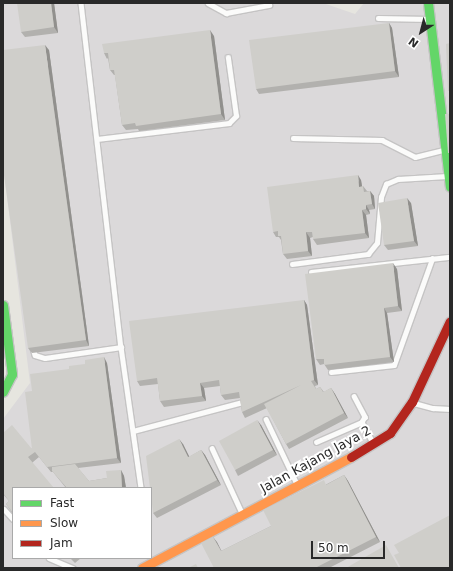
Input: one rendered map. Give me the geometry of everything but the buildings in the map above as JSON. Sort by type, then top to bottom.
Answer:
[{"type":"street","points":[[428,3],[444,150],[450,187]]},
{"type":"street","points":[[3,305],[12,374],[4,390]]},
{"type":"street","name":"Jalan Kajang Jaya 2","points":[[142,568],[150,561],[298,486],[374,444],[390,433],[412,402],[450,321]]},
{"type":"lane","points":[[81,3],[120,347],[141,487]]},
{"type":"lane","points":[[208,3],[226,13],[269,5]]},
{"type":"lane","points":[[378,18],[429,19]]},
{"type":"lane","points":[[96,139],[229,123],[236,116],[228,58]]},
{"type":"lane","points":[[440,113],[450,113]]},
{"type":"lane","points":[[293,138],[382,140],[404,149],[415,157],[444,150]]},
{"type":"lane","points":[[292,264],[368,254],[377,242],[381,197],[386,184],[398,179],[448,176]]},
{"type":"lane","points":[[311,272],[450,257]]},
{"type":"lane","points":[[331,372],[394,364],[432,259]]},
{"type":"lane","points":[[32,344],[35,355],[45,358],[120,347]]},
{"type":"lane","points":[[316,442],[362,422],[365,417],[354,396]]},
{"type":"lane","points":[[412,402],[433,408],[450,409]]},
{"type":"lane","points":[[133,431],[239,403]]},
{"type":"lane","points":[[266,419],[298,486]]},
{"type":"lane","points":[[362,422],[374,444]]},
{"type":"lane","points":[[212,448],[243,515]]},
{"type":"lane","points":[[4,509],[12,518]]},
{"type":"lane","points":[[51,559],[73,568]]},
{"type":"shaded area","points":[[3,3],[323,3],[355,14],[364,3],[450,3],[450,568],[3,568],[3,419],[30,383],[3,164]]},
{"type":"traffic: fast","points":[[428,3],[450,187]]},
{"type":"traffic: fast","points":[[3,305],[12,374],[3,392]]},
{"type":"traffic: slow","points":[[142,568],[351,457]]},
{"type":"traffic: jam","points":[[351,457],[390,433],[412,402],[450,321]]}]
